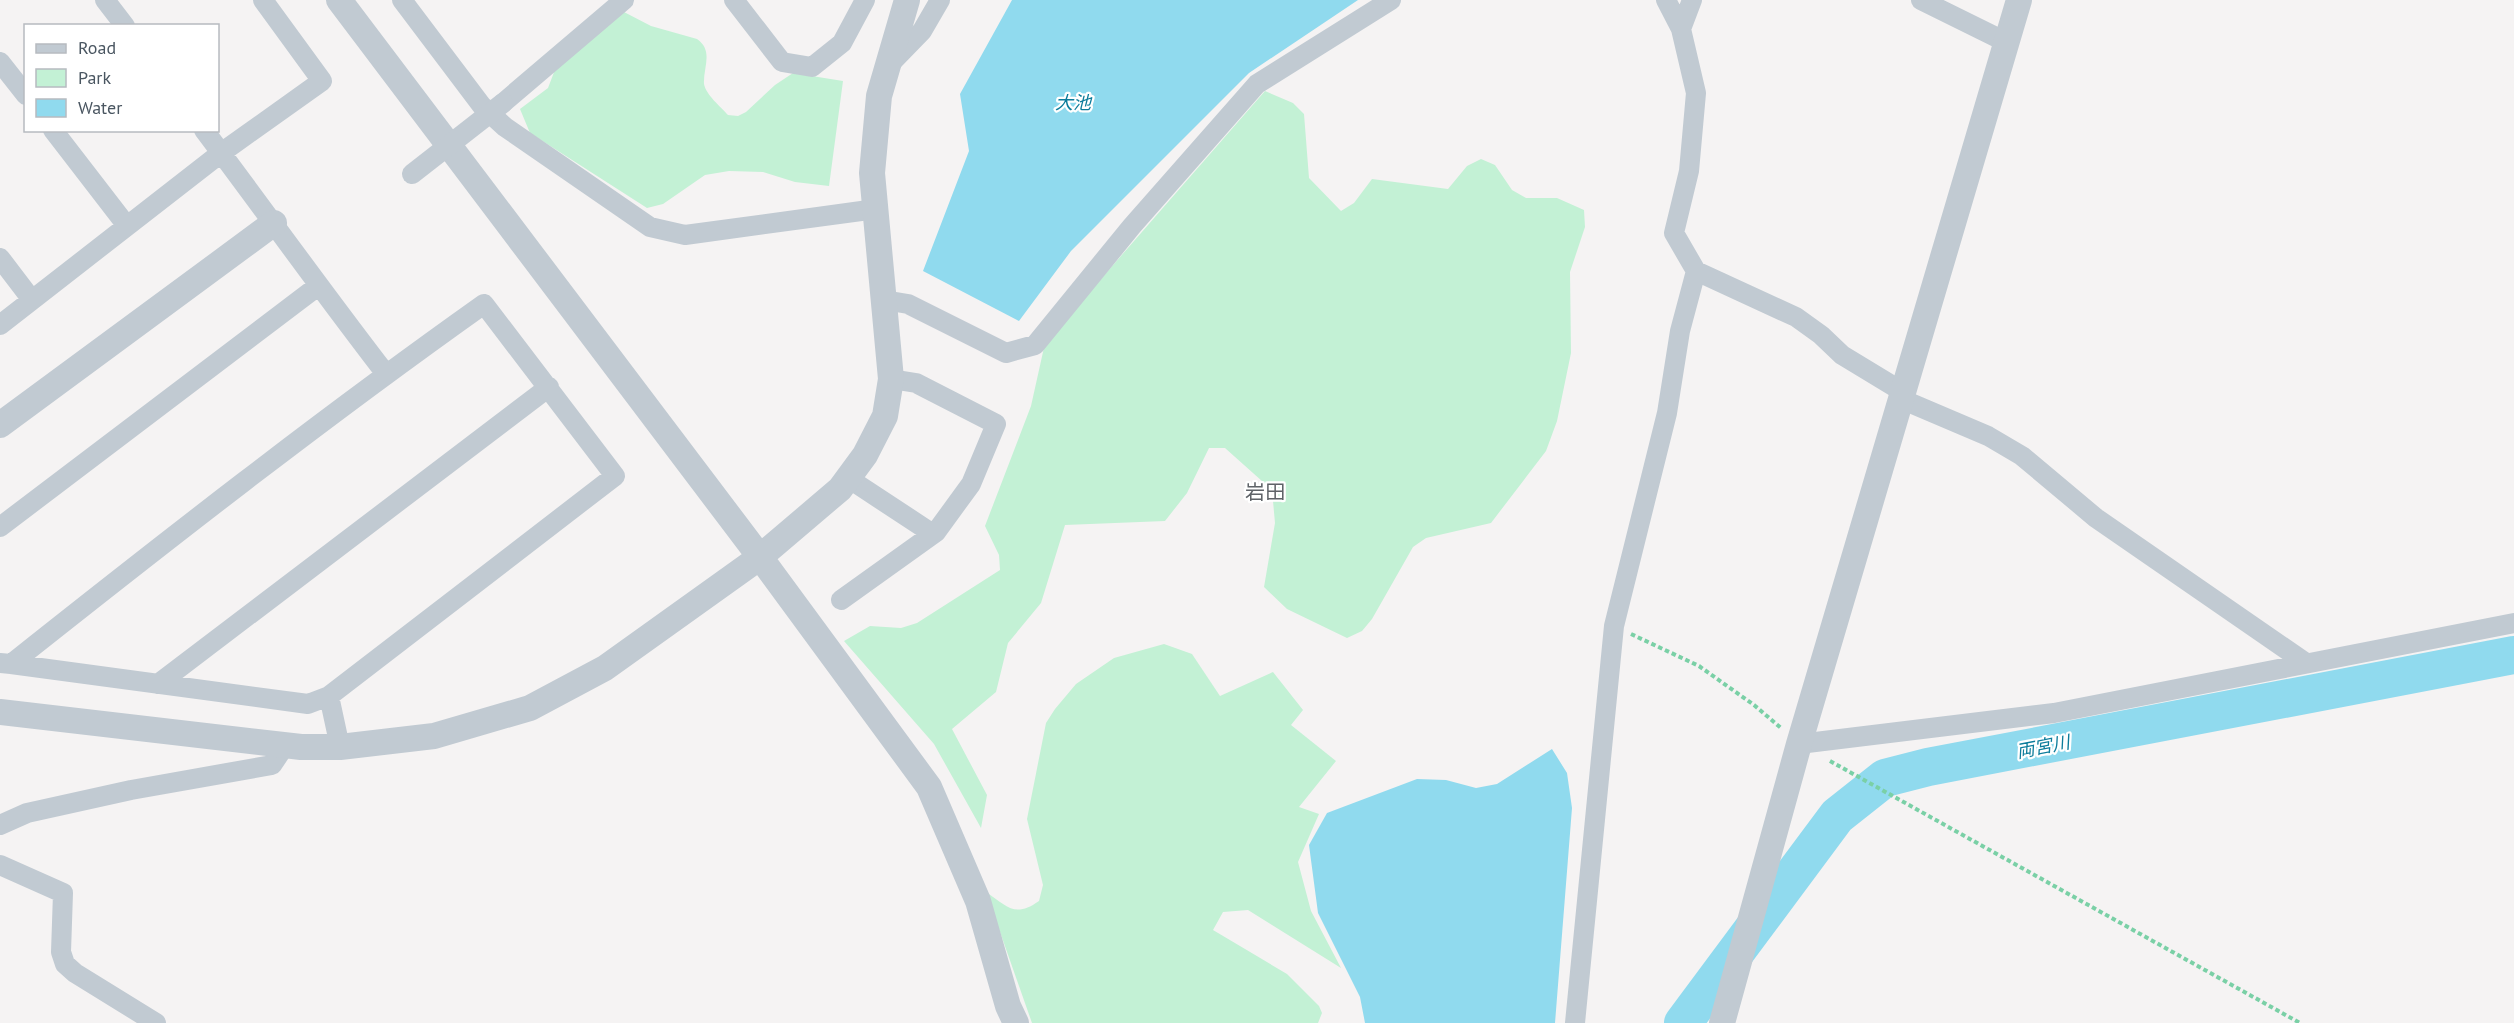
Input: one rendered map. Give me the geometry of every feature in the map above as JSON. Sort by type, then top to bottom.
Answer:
[{"type":"street","points":[[105,0],[123,24]]},
{"type":"street","points":[[0,325],[222,153],[322,81],[262,0]]},
{"type":"street","points":[[339,0],[760,557],[929,787],[978,901],[1008,1006],[1016,1023]]},
{"type":"street","points":[[402,0],[482,106],[505,127],[650,227],[685,235],[876,209]]},
{"type":"street","points":[[412,174],[503,103],[624,0]]},
{"type":"street","points":[[734,0],[782,62],[812,67],[842,43],[865,0]]},
{"type":"street","points":[[0,712],[286,744],[340,747],[434,736],[530,708],[605,668],[760,557],[840,489],[865,455],[885,416],[891,379],[872,173],[879,96],[907,0]]},
{"type":"street","points":[[886,68],[922,31],[940,0]]},
{"type":"street","points":[[884,300],[908,304],[1006,353],[1035,345],[1132,226],[1257,84],[1391,0]]},
{"type":"street","points":[[1666,0],[1681,29],[1696,93],[1689,171],[1674,232],[1696,271],[1796,317],[1821,335],[1842,355],[1902,395],[1988,436],[2022,456],[2096,518],[2306,663]]},
{"type":"street","points":[[1681,29],[1692,0]]},
{"type":"street","points":[[1921,0],[2006,42]]},
{"type":"street","points":[[1722,1023],[1799,744],[2019,0]]},
{"type":"street","points":[[0,62],[24,92]]},
{"type":"street","points":[[55,132],[127,226]]},
{"type":"street","points":[[206,132],[318,286],[386,374]]},
{"type":"street","points":[[0,425],[274,223]]},
{"type":"street","points":[[0,258],[32,300]]},
{"type":"street","points":[[1575,1023],[1614,626],[1667,413],[1680,331],[1696,271]]},
{"type":"street","points":[[0,527],[318,286]]},
{"type":"street","points":[[484,304],[615,476],[329,696],[308,704],[5,664],[386,374],[484,304]]},
{"type":"street","points":[[841,600],[933,534],[971,484],[996,424],[916,383],[891,379]]},
{"type":"street","points":[[158,684],[549,387]]},
{"type":"street","points":[[848,478],[933,534]]},
{"type":"street","points":[[1799,744],[2054,713],[2514,623]]},
{"type":"street","points":[[329,696],[340,747]]},
{"type":"street","points":[[0,825],[27,813],[131,790],[272,765],[286,744]]},
{"type":"street","points":[[0,865],[63,892],[61,952],[65,964],[75,973],[156,1023]]},
{"type":"path","points":[[1614,626],[1699,666],[1755,705],[1799,744],[2300,1023]]},
{"type":"green space","points":[[624,12],[651,26],[697,39],[705,49],[707,60],[705,88],[728,115],[738,116],[746,112],[775,85],[793,73],[843,81],[829,186],[795,182],[763,172],[729,171],[705,175],[663,204],[647,208],[530,133],[520,109],[548,88],[556,67]]},
{"type":"green space","points":[[1265,91],[1293,103],[1304,114],[1309,178],[1341,211],[1354,203],[1372,179],[1448,189],[1467,166],[1481,159],[1495,165],[1512,190],[1526,198],[1557,198],[1584,210],[1585,227],[1570,272],[1571,353],[1557,421],[1546,451],[1491,523],[1426,538],[1413,547],[1372,619],[1362,631],[1347,638],[1287,609],[1264,587],[1275,523],[1272,490],[1225,448],[1209,448],[1187,493],[1165,521],[1065,525],[1041,603],[1008,643],[996,692],[952,729],[987,795],[981,828],[934,744],[844,641],[870,626],[901,628],[917,623],[1000,570],[999,555],[985,526],[1031,406],[1045,343]]},
{"type":"green space","points":[[1164,644],[1192,654],[1220,696],[1273,672],[1303,710],[1291,725],[1336,761],[1299,807],[1319,814],[1298,862],[1311,911],[1341,968],[1248,910],[1223,912],[1213,930],[1287,974],[1319,1006],[1322,1013],[1318,1023],[1032,1023],[986,892],[1006,906],[1017,910],[1039,901],[1043,885],[1027,819],[1046,723],[1055,709],[1076,684],[1114,658]]},
{"type":"water","name":"大池","points":[[1012,0],[1358,0],[1249,73],[1071,251],[1019,321],[923,271],[969,151],[960,94]]},
{"type":"water","points":[[1552,749],[1567,773],[1572,808],[1555,1023],[1365,1023],[1360,997],[1318,913],[1309,845],[1327,813],[1417,779],[1446,780],[1476,788],[1497,784]]},
{"type":"waterway","name":"両宮川","points":[[1683,1023],[1837,816],[1885,778],[1928,767],[2514,655]]},
{"type":"district","name":"岩田","points":[[1265,492]]}]
